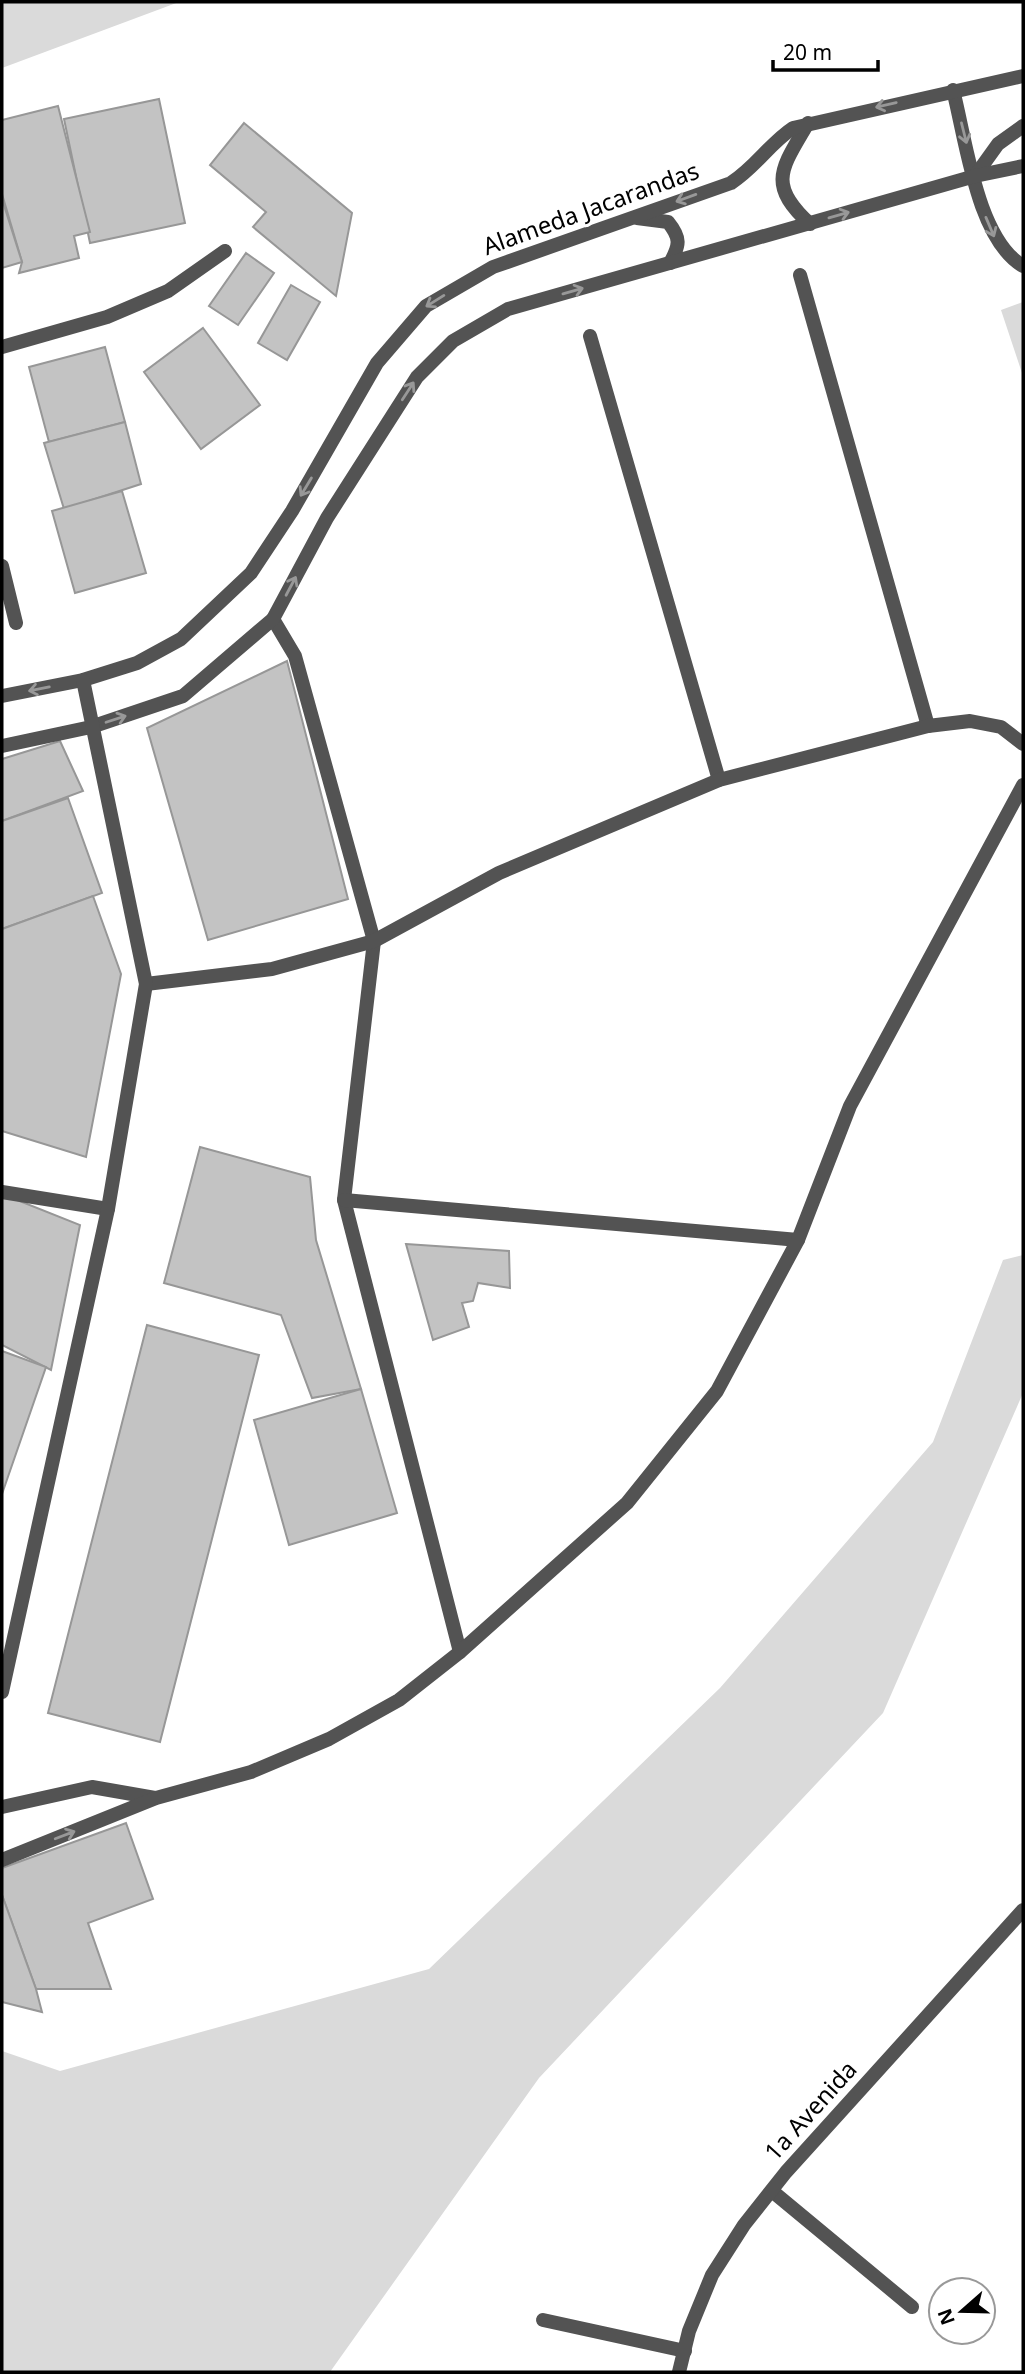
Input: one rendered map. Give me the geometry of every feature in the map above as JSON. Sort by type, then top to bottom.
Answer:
[{"type":"street","name":"Alameda Jacarandas","points":[[2,696],[83,680],[136,663],[181,639],[251,573],[292,512],[377,363],[426,306],[493,267],[731,183],[749,171],[780,136],[808,123],[1023,76]]},
{"type":"street","points":[[953,90],[993,236],[1005,251],[1023,266]]},
{"type":"street","points":[[808,123],[790,155],[782,180],[783,195],[810,223]]},
{"type":"street","points":[[975,176],[998,144],[1023,126]]},
{"type":"street","points":[[2,747],[91,726],[183,696],[273,619],[327,518],[417,377],[453,341],[508,309],[975,176],[1023,166]]},
{"type":"street","points":[[630,218],[668,222],[678,234],[680,246],[670,264]]},
{"type":"street","points":[[2,346],[107,317],[156,296],[225,251]]},
{"type":"street","points":[[800,275],[928,726]]},
{"type":"street","points":[[590,336],[719,780]]},
{"type":"street","points":[[2,566],[16,623]]},
{"type":"street","points":[[273,619],[295,656],[374,941],[344,1200],[460,1652]]},
{"type":"street","points":[[2,1692],[108,1209],[146,984],[83,680]]},
{"type":"street","points":[[146,984],[272,970],[374,941],[499,873],[719,780],[928,726],[970,721],[1001,727],[1023,744]]},
{"type":"street","points":[[2,1860],[156,1798],[251,1772],[329,1740],[399,1700],[460,1652],[627,1503],[717,1391],[798,1240],[850,1106],[1023,785]]},
{"type":"street","points":[[2,1192],[108,1209]]},
{"type":"street","points":[[344,1200],[798,1240]]},
{"type":"street","points":[[2,1807],[92,1787],[156,1798]]},
{"type":"street","name":"1a Avenida","points":[[680,2372],[689,2331],[712,2275],[772,2191],[1023,1910]]},
{"type":"street","points":[[772,2191],[912,2307]]},
{"type":"street","points":[[544,2320],[685,2351]]},
{"type":"shaded area","points":[[2,2],[179,2],[2,68]]},
{"type":"shaded area","points":[[1023,302],[1023,376],[1001,310]]},
{"type":"shaded area","points":[[1023,1255],[1023,1393],[883,1713],[539,2078],[330,2372],[2,2372],[2,2051],[60,2071],[429,1969],[720,1688],[933,1442],[1003,1260]]},
{"type":"building","points":[[159,99],[185,223],[90,243],[64,119]]},
{"type":"building","points":[[58,106],[90,232],[74,236],[79,258],[19,273],[22,262],[2,194],[2,120]]},
{"type":"building","points":[[244,123],[352,213],[336,296],[253,227],[266,212],[210,165]]},
{"type":"building","points":[[2,199],[22,262],[2,268]]},
{"type":"building","points":[[246,253],[274,273],[238,325],[209,306]]},
{"type":"building","points":[[291,285],[320,302],[287,360],[258,343]]},
{"type":"building","points":[[203,328],[260,405],[201,449],[144,372]]},
{"type":"building","points":[[105,347],[125,422],[49,442],[29,367]]},
{"type":"building","points":[[125,422],[141,484],[64,509],[44,443]]},
{"type":"building","points":[[122,491],[146,573],[75,593],[52,511]]},
{"type":"building","points":[[287,661],[348,899],[208,940],[147,728]]},
{"type":"building","points":[[60,741],[83,791],[2,821],[2,759]]},
{"type":"building","points":[[68,798],[102,893],[2,929],[2,821]]},
{"type":"building","points":[[93,896],[121,974],[86,1157],[2,1131],[2,929]]},
{"type":"building","points":[[200,1147],[310,1177],[316,1240],[361,1389],[312,1398],[281,1315],[164,1283]]},
{"type":"building","points":[[2,1194],[80,1225],[51,1370],[2,1345]]},
{"type":"building","points":[[406,1244],[509,1251],[510,1288],[478,1283],[473,1301],[462,1303],[469,1327],[433,1340]]},
{"type":"building","points":[[147,1325],[259,1355],[160,1742],[48,1713]]},
{"type":"building","points":[[2,1351],[46,1367],[2,1494]]},
{"type":"building","points":[[361,1389],[397,1513],[289,1545],[254,1420]]},
{"type":"building","points":[[126,1823],[153,1899],[88,1923],[111,1989],[36,1989],[2,1895],[2,1868]]},
{"type":"building","points":[[2,1895],[36,1989],[42,2012],[2,2002]]}]
